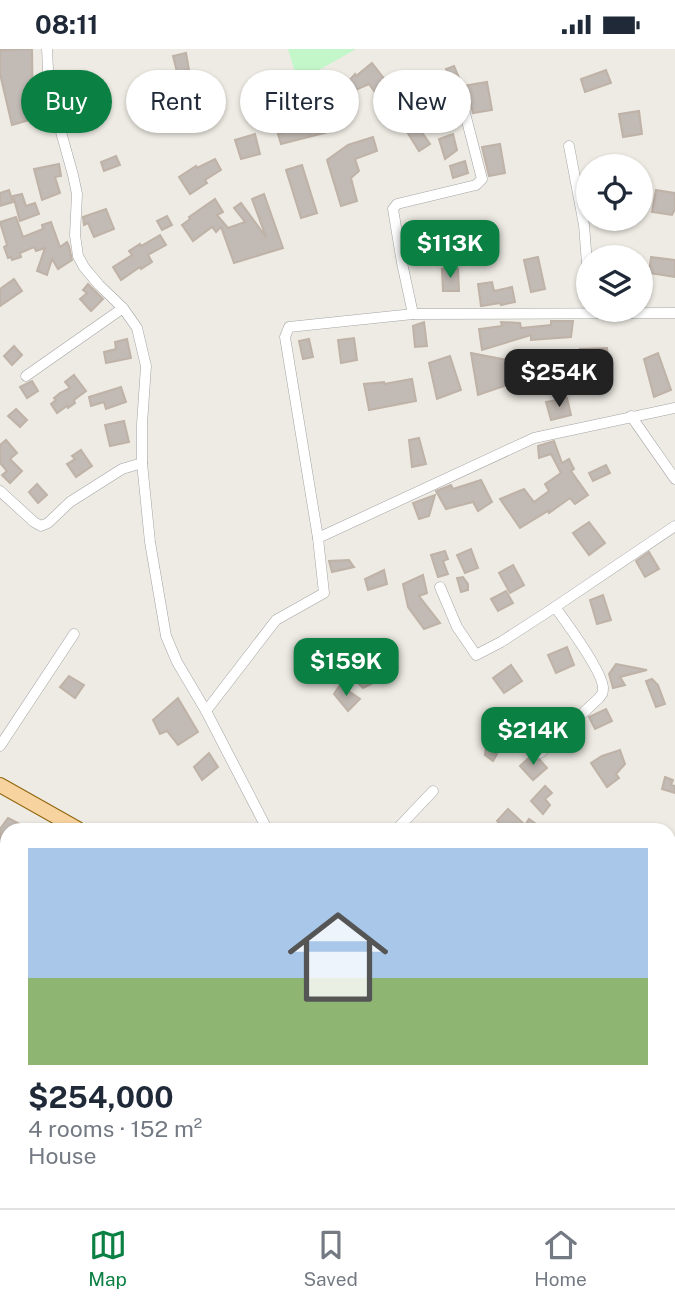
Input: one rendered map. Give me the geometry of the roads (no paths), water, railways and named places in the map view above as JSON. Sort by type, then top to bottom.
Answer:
[{"type":"main road","points":[[0,785],[67,823]]},
{"type":"street","points":[[47,49],[49,89],[77,194],[75,235],[78,255],[84,267],[123,308],[137,328],[146,366],[142,463],[150,542],[166,636],[177,662],[206,711],[264,823]]},
{"type":"street","points":[[413,314],[393,209],[403,202],[477,185],[482,179],[470,133]]},
{"type":"street","points":[[569,146],[585,245]]},
{"type":"street","points":[[26,376],[123,308]]},
{"type":"street","points":[[206,711],[276,619],[324,593],[318,538],[285,337],[289,327],[413,314],[576,312]]},
{"type":"street","points":[[653,313],[675,313]]},
{"type":"street","points":[[318,538],[534,438],[675,408]]},
{"type":"street","points":[[631,417],[675,479]]},
{"type":"street","points":[[0,491],[41,526],[48,523],[70,502],[122,469],[142,463]]},
{"type":"street","points":[[440,587],[457,627],[476,655],[555,607],[675,526]]},
{"type":"street","points":[[540,753],[599,698],[603,690],[602,680],[555,607]]},
{"type":"street","points":[[0,746],[74,634]]},
{"type":"street","points":[[403,823],[433,791]]}]
